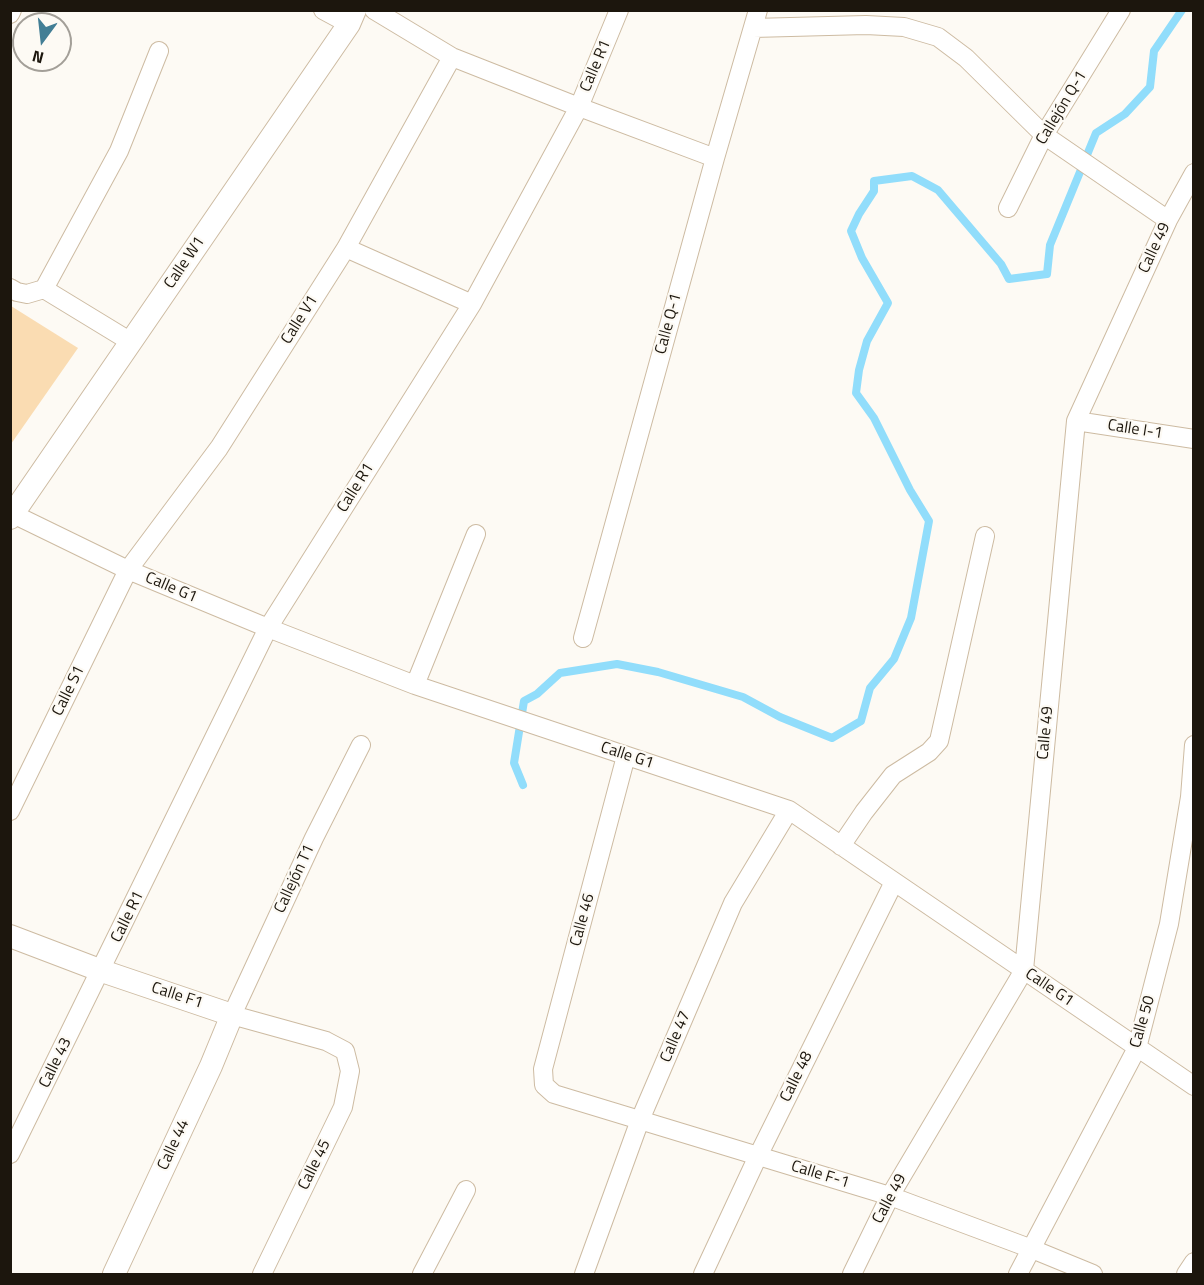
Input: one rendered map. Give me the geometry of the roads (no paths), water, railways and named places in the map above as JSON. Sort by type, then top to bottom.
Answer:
[{"type":"street","points":[[323,10],[352,17]]},
{"type":"street","points":[[374,10],[452,57],[715,158]]},
{"type":"street","name":"Calle R1","points":[[102,971],[268,628],[472,304],[579,107],[619,10]]},
{"type":"street","name":"Callejón Q-1","points":[[1008,208],[1044,135],[1121,10]]},
{"type":"street","name":"Calle W1","points":[[12,516],[352,17]]},
{"type":"street","points":[[755,19],[904,27],[938,37],[966,58],[1044,135],[1168,220]]},
{"type":"street","name":"Calle Q-1","points":[[583,638],[755,19]]},
{"type":"street","points":[[10,288],[27,294],[44,289],[119,151],[159,51]]},
{"type":"street","name":"Calle V1","points":[[128,570],[219,448],[346,248],[452,57]]},
{"type":"street","name":"Calle 49","points":[[852,1275],[890,1196],[1024,970],[1076,421],[1168,220],[1194,173]]},
{"type":"street","points":[[346,248],[472,304]]},
{"type":"street","points":[[44,289],[131,342]]},
{"type":"street","name":"Calle I-1","points":[[1076,421],[1194,439]]},
{"type":"street","name":"Calle G1","points":[[12,516],[128,570],[415,685],[789,810],[1194,1086]]},
{"type":"street","points":[[415,685],[476,534]]},
{"type":"street","points":[[841,846],[864,812],[894,775],[929,752],[939,741],[984,536]]},
{"type":"street","name":"Calle S1","points":[[10,811],[128,570]]},
{"type":"street","name":"Callejón T1","points":[[232,1015],[314,838],[362,745]]},
{"type":"street","name":"Calle 50","points":[[1018,1275],[1137,1048],[1169,924],[1190,797],[1194,745]]},
{"type":"street","name":"Calle 46","points":[[544,1084],[543,1069],[626,756]]},
{"type":"street","name":"Calle 47","points":[[584,1275],[640,1120],[733,903],[789,810]]},
{"type":"street","name":"Calle 48","points":[[703,1275],[758,1156],[894,882]]},
{"type":"street","name":"Calle F1","points":[[10,936],[102,971],[232,1015],[326,1041],[345,1051]]},
{"type":"street","name":"Calle 43","points":[[10,1154],[102,971]]},
{"type":"street","name":"Calle 44","points":[[114,1275],[211,1066],[232,1015]]},
{"type":"street","name":"Calle 45","points":[[262,1275],[342,1107],[350,1071],[345,1051]]},
{"type":"street","name":"Calle F-1","points":[[544,1084],[554,1094],[890,1196],[1032,1249],[1093,1275]]},
{"type":"street","points":[[422,1275],[466,1190]]},
{"type":"street","points":[[1186,1275],[1194,1262]]},
{"type":"waterway","points":[[523,785],[514,763],[524,701],[537,694],[560,673],[617,664],[658,672],[743,697],[780,717],[832,738],[861,721],[870,688],[894,659],[911,618],[929,521],[910,490],[874,418],[856,393],[859,370],[867,341],[888,303],[862,258],[851,231],[874,191],[874,181],[912,176],[938,190],[1001,264],[1009,279],[1047,274],[1050,245],[1096,133],[1125,114],[1150,87],[1154,51],[1182,10]]}]
